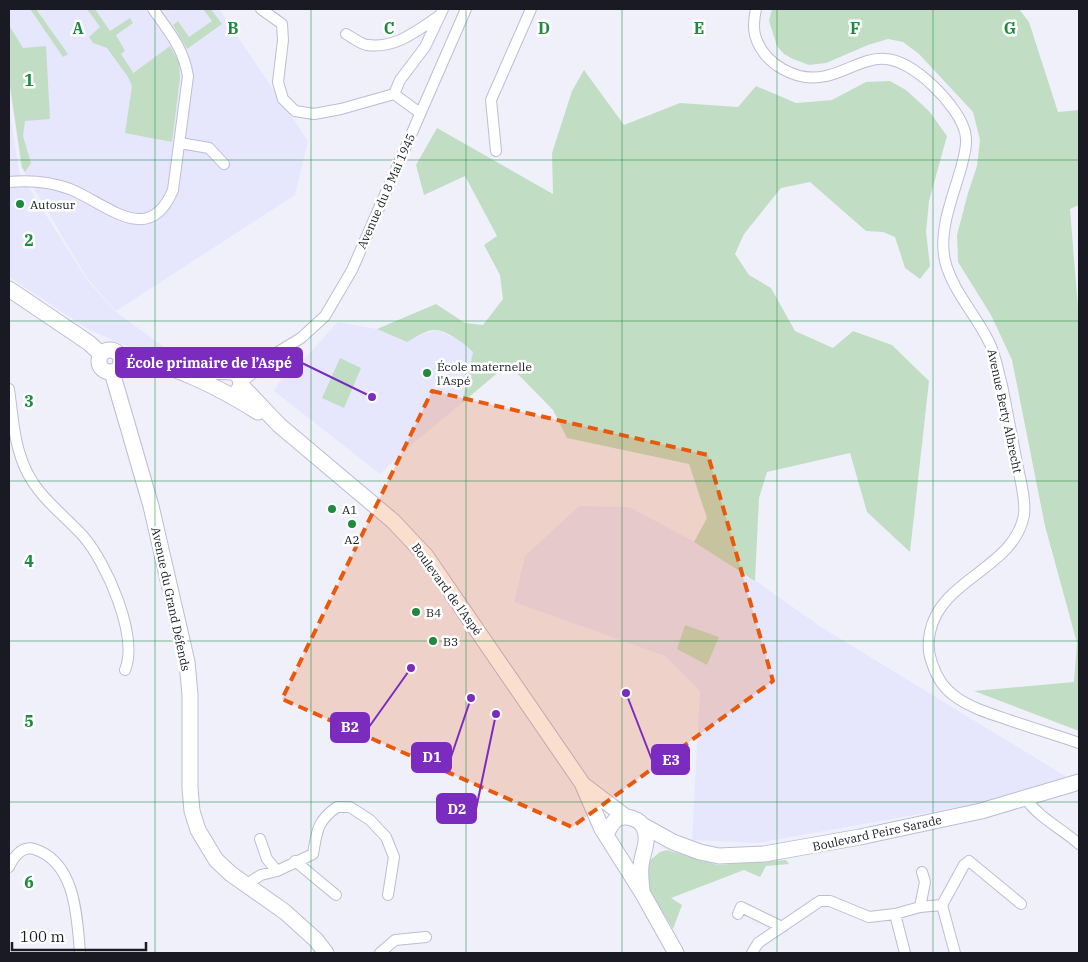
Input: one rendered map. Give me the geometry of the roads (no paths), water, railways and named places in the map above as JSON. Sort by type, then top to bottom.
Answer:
[{"type":"street","points":[[9,182],[45,182],[70,189],[118,214],[141,220],[152,217],[161,211],[168,202],[173,190],[188,76],[186,61],[180,47],[153,9]]},
{"type":"street","points":[[261,9],[282,24],[278,82],[282,99],[295,111],[314,114],[342,109],[394,94]]},
{"type":"street","name":"Avenue du 8 Mai 1945","points":[[233,388],[278,352],[301,338],[325,316],[337,297],[352,270],[466,9]]},
{"type":"street","points":[[496,150],[491,100],[531,9]]},
{"type":"street","name":"Avenue Berty Albrecht","points":[[756,9],[753,23],[755,36],[767,57],[782,68],[801,77],[812,78],[825,76],[874,59],[898,61],[932,86],[948,102],[961,122],[965,133],[965,155],[944,231],[944,252],[946,264],[954,284],[985,333],[994,354],[1009,422],[1023,497],[1024,513],[1019,531],[1010,545],[952,593],[937,612],[930,635],[931,661],[940,680],[947,689],[968,705],[1079,743]]},
{"type":"street","points":[[394,94],[400,80],[425,47],[441,12]]},
{"type":"street","points":[[346,34],[365,45],[385,45],[407,38],[441,12]]},
{"type":"street","points":[[394,94],[420,114]]},
{"type":"street","points":[[180,143],[209,148],[224,164]]},
{"type":"street","points":[[9,289],[89,343],[101,354]]},
{"type":"street","points":[[104,351],[117,351],[121,358],[121,366],[112,372],[105,371],[100,365],[99,357],[104,351]]},
{"type":"street","name":"Avenue du 8 Mai 1945","points":[[229,372],[278,352]]},
{"type":"street","name":"Boulevard de l'Aspé","points":[[121,358],[144,360],[233,388],[393,522],[417,546],[469,617],[582,783],[602,830],[606,834]]},
{"type":"street","name":"Boulevard de l'Aspé","points":[[173,370],[229,372]]},
{"type":"street","name":"Avenue du Grand Défends","points":[[112,372],[151,506],[187,662],[190,695],[190,788],[192,811],[198,830],[216,860],[230,874],[285,912],[316,940],[326,953]]},
{"type":"street","points":[[229,372],[239,377],[233,388],[219,386],[219,379],[229,372]]},
{"type":"street","points":[[9,389],[11,418],[18,448],[28,473],[47,501],[83,536],[96,553],[114,588],[125,623],[129,661],[125,670]]},
{"type":"street","name":"Boulevard Peire Sarade","points":[[644,826],[673,842],[700,852],[719,856],[764,854],[884,832],[981,811],[1079,782]]},
{"type":"street","name":"Boulevard de l'Aspé","points":[[582,783],[626,816]]},
{"type":"street","points":[[1025,798],[1035,811],[1079,844]]},
{"type":"street","points":[[245,884],[261,875],[277,871],[313,854],[317,834],[324,816],[337,806],[350,807],[370,820],[386,837],[394,857],[388,895]]},
{"type":"street","points":[[643,894],[640,875],[646,838],[644,826],[626,816],[617,819],[610,826],[606,834],[676,953]]},
{"type":"street","points":[[260,839],[267,860],[277,871]]},
{"type":"street","points":[[620,856],[628,860],[636,859],[673,842]]},
{"type":"street","points":[[9,868],[14,856],[26,849],[33,849],[47,855],[61,868],[73,896],[80,953]]},
{"type":"street","points":[[295,861],[336,895]]},
{"type":"street","points":[[955,953],[942,905],[964,865],[969,861],[1021,904]]},
{"type":"street","points":[[920,906],[925,882],[922,872]]},
{"type":"street","points":[[752,953],[758,944],[820,901],[830,901],[869,917],[895,914],[920,906],[942,905]]},
{"type":"street","points":[[738,914],[741,907],[782,927]]},
{"type":"street","points":[[895,914],[905,953]]},
{"type":"street","points":[[380,953],[395,940],[426,937]]},
{"type":"place","name":"Autosur","points":[[20,204]]},
{"type":"place","name":"École maternelle l'Aspé","points":[[427,373]]},
{"type":"place","name":"École primaire de l’Aspé","points":[[372,397]]},
{"type":"place","name":"A1","points":[[332,509]]},
{"type":"place","name":"A2","points":[[352,524]]},
{"type":"place","name":"B4","points":[[416,612]]},
{"type":"place","name":"B3","points":[[433,641]]},
{"type":"place","name":"B2","points":[[411,668]]},
{"type":"place","name":"E3","points":[[626,693]]},
{"type":"place","name":"D1","points":[[471,698]]},
{"type":"place","name":"D2","points":[[496,714]]}]
